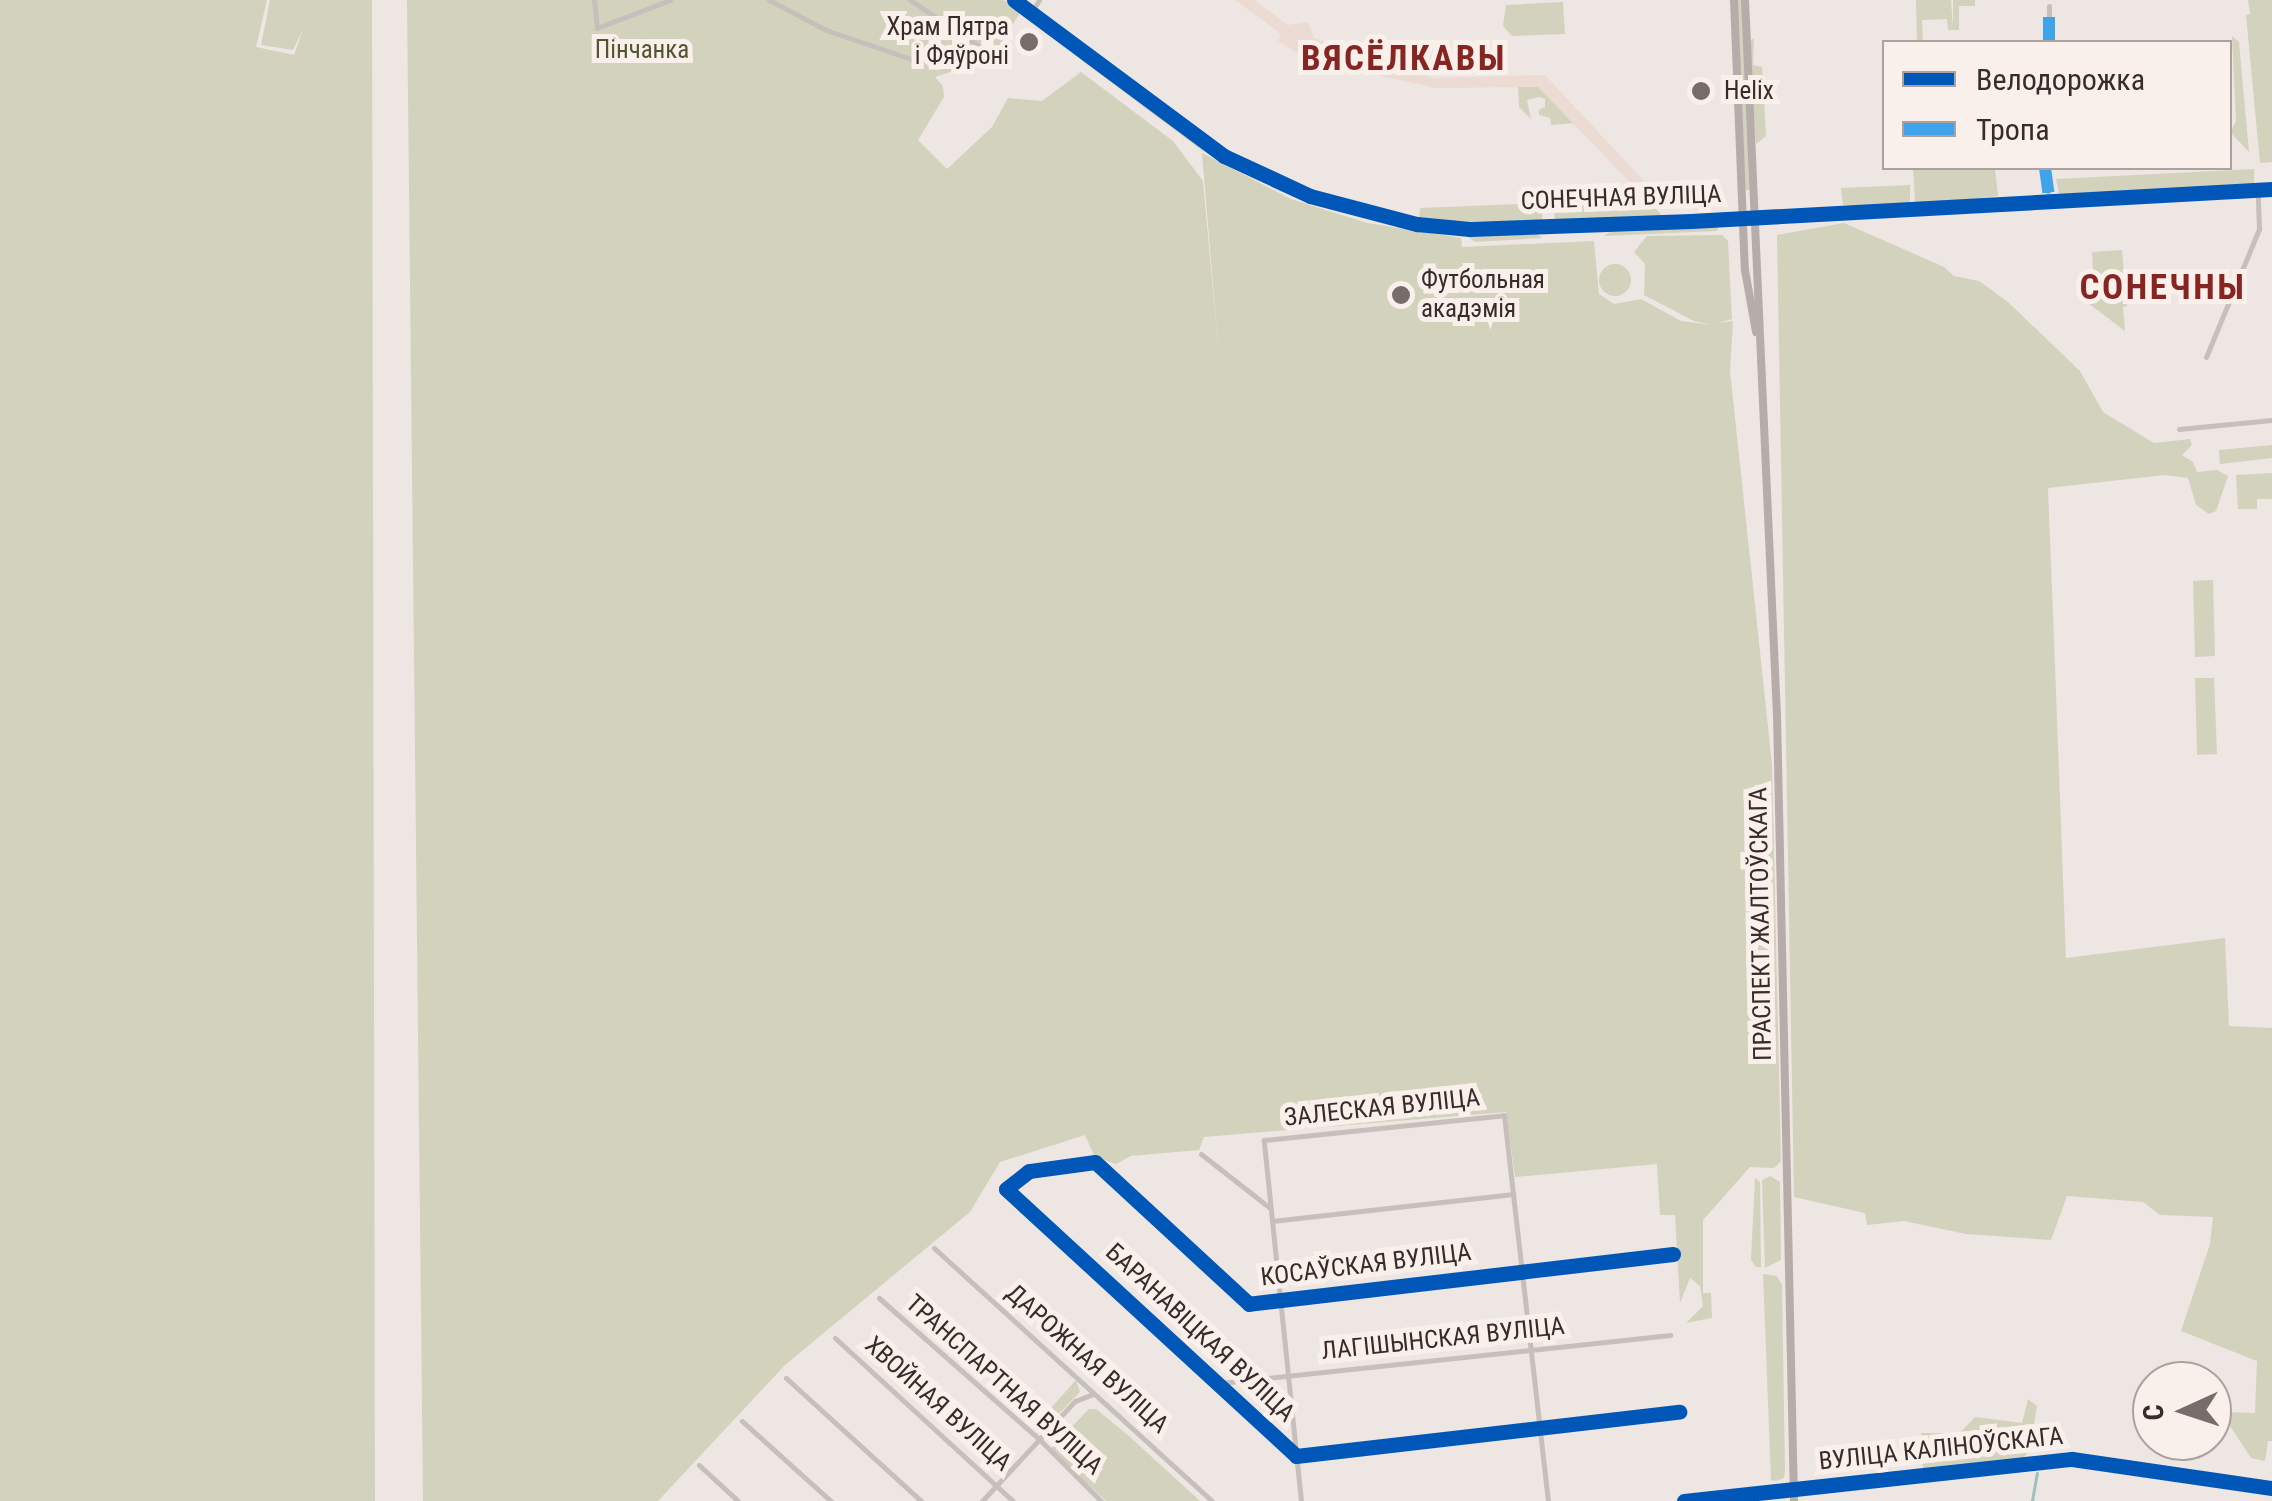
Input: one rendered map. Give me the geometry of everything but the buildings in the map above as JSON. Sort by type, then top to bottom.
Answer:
[{"type":"main road","name":"ПРАСПЕКТ ЖАЛТОЎСКАГА","points":[[1734,0],[1748,306],[1760,346]]},
{"type":"main road","name":"ПРАСПЕКТ ЖАЛТОЎСКАГА","points":[[1746,0],[1777,715],[1794,1501]]},
{"type":"street","points":[[594,0],[597,28],[670,0]]},
{"type":"street","points":[[770,0],[826,30],[911,59],[989,53]]},
{"type":"street","points":[[910,0],[997,58]]},
{"type":"street","name":"СОНЕЧНАЯ ВУЛІЦА","points":[[1014,0],[1214,149],[1284,186],[1363,212],[1470,229],[2272,189]]},
{"type":"street","points":[[1030,14],[1039,0]]},
{"type":"street","points":[[2049,6],[2049,40]]},
{"type":"street","points":[[2045,170],[2050,202]]},
{"type":"street","points":[[2206,357],[2260,229],[2258,191]]},
{"type":"street","points":[[2179,429],[2272,420]]},
{"type":"street","name":"ЗАЛЕСКАЯ ВУЛІЦА","points":[[1270,1208],[1264,1140],[1504,1116],[1513,1194]]},
{"type":"street","points":[[1201,1154],[1270,1208],[1301,1501]]},
{"type":"street","name":"КОСАЎСКАЯ ВУЛІЦА","points":[[1006,1189],[1029,1171],[1095,1162],[1249,1304],[1674,1254]]},
{"type":"street","name":"БАРАНАВІЦКАЯ ВУЛІЦА","points":[[1006,1189],[1221,1382],[1296,1456],[1679,1412]]},
{"type":"street","points":[[1272,1221],[1513,1194],[1548,1501]]},
{"type":"street","name":"ДАРОЖНАЯ ВУЛІЦА","points":[[934,1248],[1212,1501]]},
{"type":"street","name":"ТРАНСПАРТНАЯ ВУЛІЦА","points":[[879,1298],[1039,1439],[1101,1501]]},
{"type":"street","name":"ЛАГІШЫНСКАЯ ВУЛІЦА","points":[[1221,1382],[1670,1335]]},
{"type":"street","name":"ХВОЙНАЯ ВУЛІЦА","points":[[835,1338],[1013,1501]]},
{"type":"street","points":[[786,1378],[921,1501]]},
{"type":"street","points":[[982,1501],[1076,1401],[1094,1394]]},
{"type":"street","points":[[742,1421],[831,1501]]},
{"type":"street","name":"ВУЛІЦА КАЛІНОЎСКАГА","points":[[1684,1501],[2072,1460],[2272,1488]]},
{"type":"street","points":[[699,1465],[738,1501]]},
{"type":"green space","points":[[0,0],[267,0],[256,47],[294,55],[303,29],[293,50],[261,45],[270,0],[372,0],[375,1501],[0,1501]]},
{"type":"green space","name":"Пінчанка","points":[[407,0],[1004,0],[1020,13],[991,59],[935,77],[943,86],[944,97],[918,140],[947,169],[992,127],[1008,98],[1042,101],[1081,72],[1173,141],[1203,181],[1219,357],[1202,153],[1291,199],[1367,223],[1461,238],[1462,247],[1594,241],[1599,294],[1614,304],[1641,299],[1681,321],[1713,325],[1694,321],[1644,295],[1645,264],[1634,252],[1647,236],[1722,235],[1728,241],[1732,319],[1718,323],[1733,321],[1730,371],[1772,764],[1781,1161],[1774,1168],[1750,1167],[1703,1220],[1703,1293],[1711,1293],[1712,1318],[1686,1323],[1703,1306],[1700,1286],[1690,1278],[1680,1303],[1675,1215],[1660,1215],[1657,1164],[1515,1177],[1506,1112],[1204,1137],[1199,1150],[1131,1156],[1116,1164],[1095,1157],[1085,1135],[1000,1162],[970,1212],[785,1365],[658,1501],[423,1501]]},
{"type":"green space","points":[[1736,0],[1742,0],[1750,190],[1745,190]]},
{"type":"green space","points":[[1916,0],[1951,0],[1953,28],[1953,0],[1975,0],[1975,6],[1959,6],[1959,30],[1948,30],[1947,19],[1922,20],[1923,40],[1917,40]]},
{"type":"green space","points":[[2248,0],[2272,0],[2272,162],[2260,163],[2246,15],[2250,14]]},
{"type":"green space","points":[[1563,2],[1565,34],[1512,36],[1503,26],[1506,5]]},
{"type":"green space","points":[[2232,36],[2239,42],[2249,152],[2232,134],[2236,121]]},
{"type":"green space","points":[[1754,38],[1753,65],[1762,67],[1766,136],[1756,144],[1749,42]]},
{"type":"green space","points":[[1072,53],[1242,170],[1292,193],[1403,228],[1304,201],[1240,172],[1200,149]]},
{"type":"green space","points":[[1538,86],[1574,123],[1551,125],[1550,118],[1539,115],[1545,99],[1539,97],[1527,100],[1531,119],[1519,107],[1518,87]]},
{"type":"green space","points":[[2254,169],[2254,186],[2249,188],[2060,199],[2056,179]]},
{"type":"green space","points":[[1913,170],[1995,170],[1998,196],[1920,205],[1915,201]]},
{"type":"green space","points":[[1910,185],[1910,202],[1905,205],[1843,205],[1841,188]]},
{"type":"green space","points":[[1648,199],[1662,216],[1555,222],[1554,208],[1562,202]]},
{"type":"green space","points":[[1543,203],[1542,222],[1419,221],[1420,208]]},
{"type":"green space","points":[[1844,223],[1944,267],[1954,276],[1979,281],[2008,302],[2080,371],[2103,412],[2154,443],[2190,439],[2192,445],[2182,455],[2193,462],[2197,472],[2217,470],[2228,476],[2216,511],[2209,514],[2196,505],[2188,478],[2165,475],[2048,488],[2066,958],[2225,938],[2229,1026],[2272,1028],[2272,1441],[2268,1441],[2265,1461],[2251,1458],[2232,1429],[2232,1412],[2255,1413],[2257,1361],[2181,1331],[2210,1244],[2213,1217],[2160,1215],[2143,1202],[2067,1196],[2051,1240],[1966,1234],[1904,1221],[1867,1225],[1865,1213],[1794,1197],[1777,235]]},
{"type":"green space","points":[[1719,226],[1717,231],[1604,236],[1615,228]]},
{"type":"green space","points":[[1418,228],[1465,233],[1534,231],[1542,238],[1475,242],[1465,235]]},
{"type":"green space","points":[[2122,250],[2125,331],[2088,303],[2092,297],[2080,287],[2094,286],[2092,252]]},
{"type":"green space","points":[[1615,264],[1626,269],[1631,280],[1626,291],[1615,296],[1604,291],[1599,280],[1604,269]]},
{"type":"green space","points":[[2272,445],[2272,458],[2220,464],[2219,450]]},
{"type":"green space","points":[[2272,473],[2272,499],[2257,499],[2257,509],[2238,509],[2236,475]]},
{"type":"green space","points":[[2213,580],[2215,656],[2195,657],[2193,581]]},
{"type":"green space","points":[[2195,678],[2214,678],[2217,754],[2197,755]]},
{"type":"green space","points":[[1770,1176],[1780,1182],[1781,1260],[1765,1268],[1762,1180]]},
{"type":"green space","points":[[1755,1178],[1760,1182],[1761,1267],[1751,1260]]},
{"type":"green space","points":[[1763,1274],[1777,1276],[1782,1285],[1785,1471],[1784,1478],[1776,1481],[1771,1480]]},
{"type":"green space","points":[[1076,1380],[1080,1392],[1039,1434],[1033,1428]]},
{"type":"green space","points":[[2028,1399],[2037,1406],[2030,1449],[2022,1460],[1923,1470],[1921,1433],[1960,1433],[1975,1417],[2022,1423]]},
{"type":"green space","points":[[1089,1409],[1096,1409],[1129,1436],[1200,1501],[1106,1501],[1050,1449]]},
{"type":"shaded area","points":[[1235,0],[1254,0],[1288,25],[1308,22],[1314,38],[1398,70],[1435,78],[1545,75],[1658,196],[1644,197],[1538,87],[1436,88],[1345,68],[1309,50],[1304,57],[1278,41],[1281,34]]},
{"type":"waterway","points":[[2032,1501],[2037,1473]]},
{"type":"marked path","points":[[2049,6],[2049,40]]},
{"type":"marked path","points":[[2045,170],[2050,202]]},
{"type":"cycle path","points":[[1014,0],[1224,156],[1310,196],[1417,224],[1470,229],[1691,221],[2272,189]]},
{"type":"cycle path","points":[[1673,1254],[1249,1304],[1095,1162],[1029,1171],[1006,1189],[1296,1456],[1679,1412]]},
{"type":"cycle path","points":[[1684,1501],[2072,1459],[2272,1488]]},
{"type":"place","name":"Храм Пятра і Фяўроні","points":[[1029,42]]},
{"type":"place","name":"Helix","points":[[1701,91]]},
{"type":"place","name":"Футбольная акадэмія","points":[[1401,295]]},
{"type":"district","name":"ВЯСЁЛКАВЫ","points":[[1404,59]]},
{"type":"district","name":"СОНЕЧНЫ","points":[[2163,288]]}]
